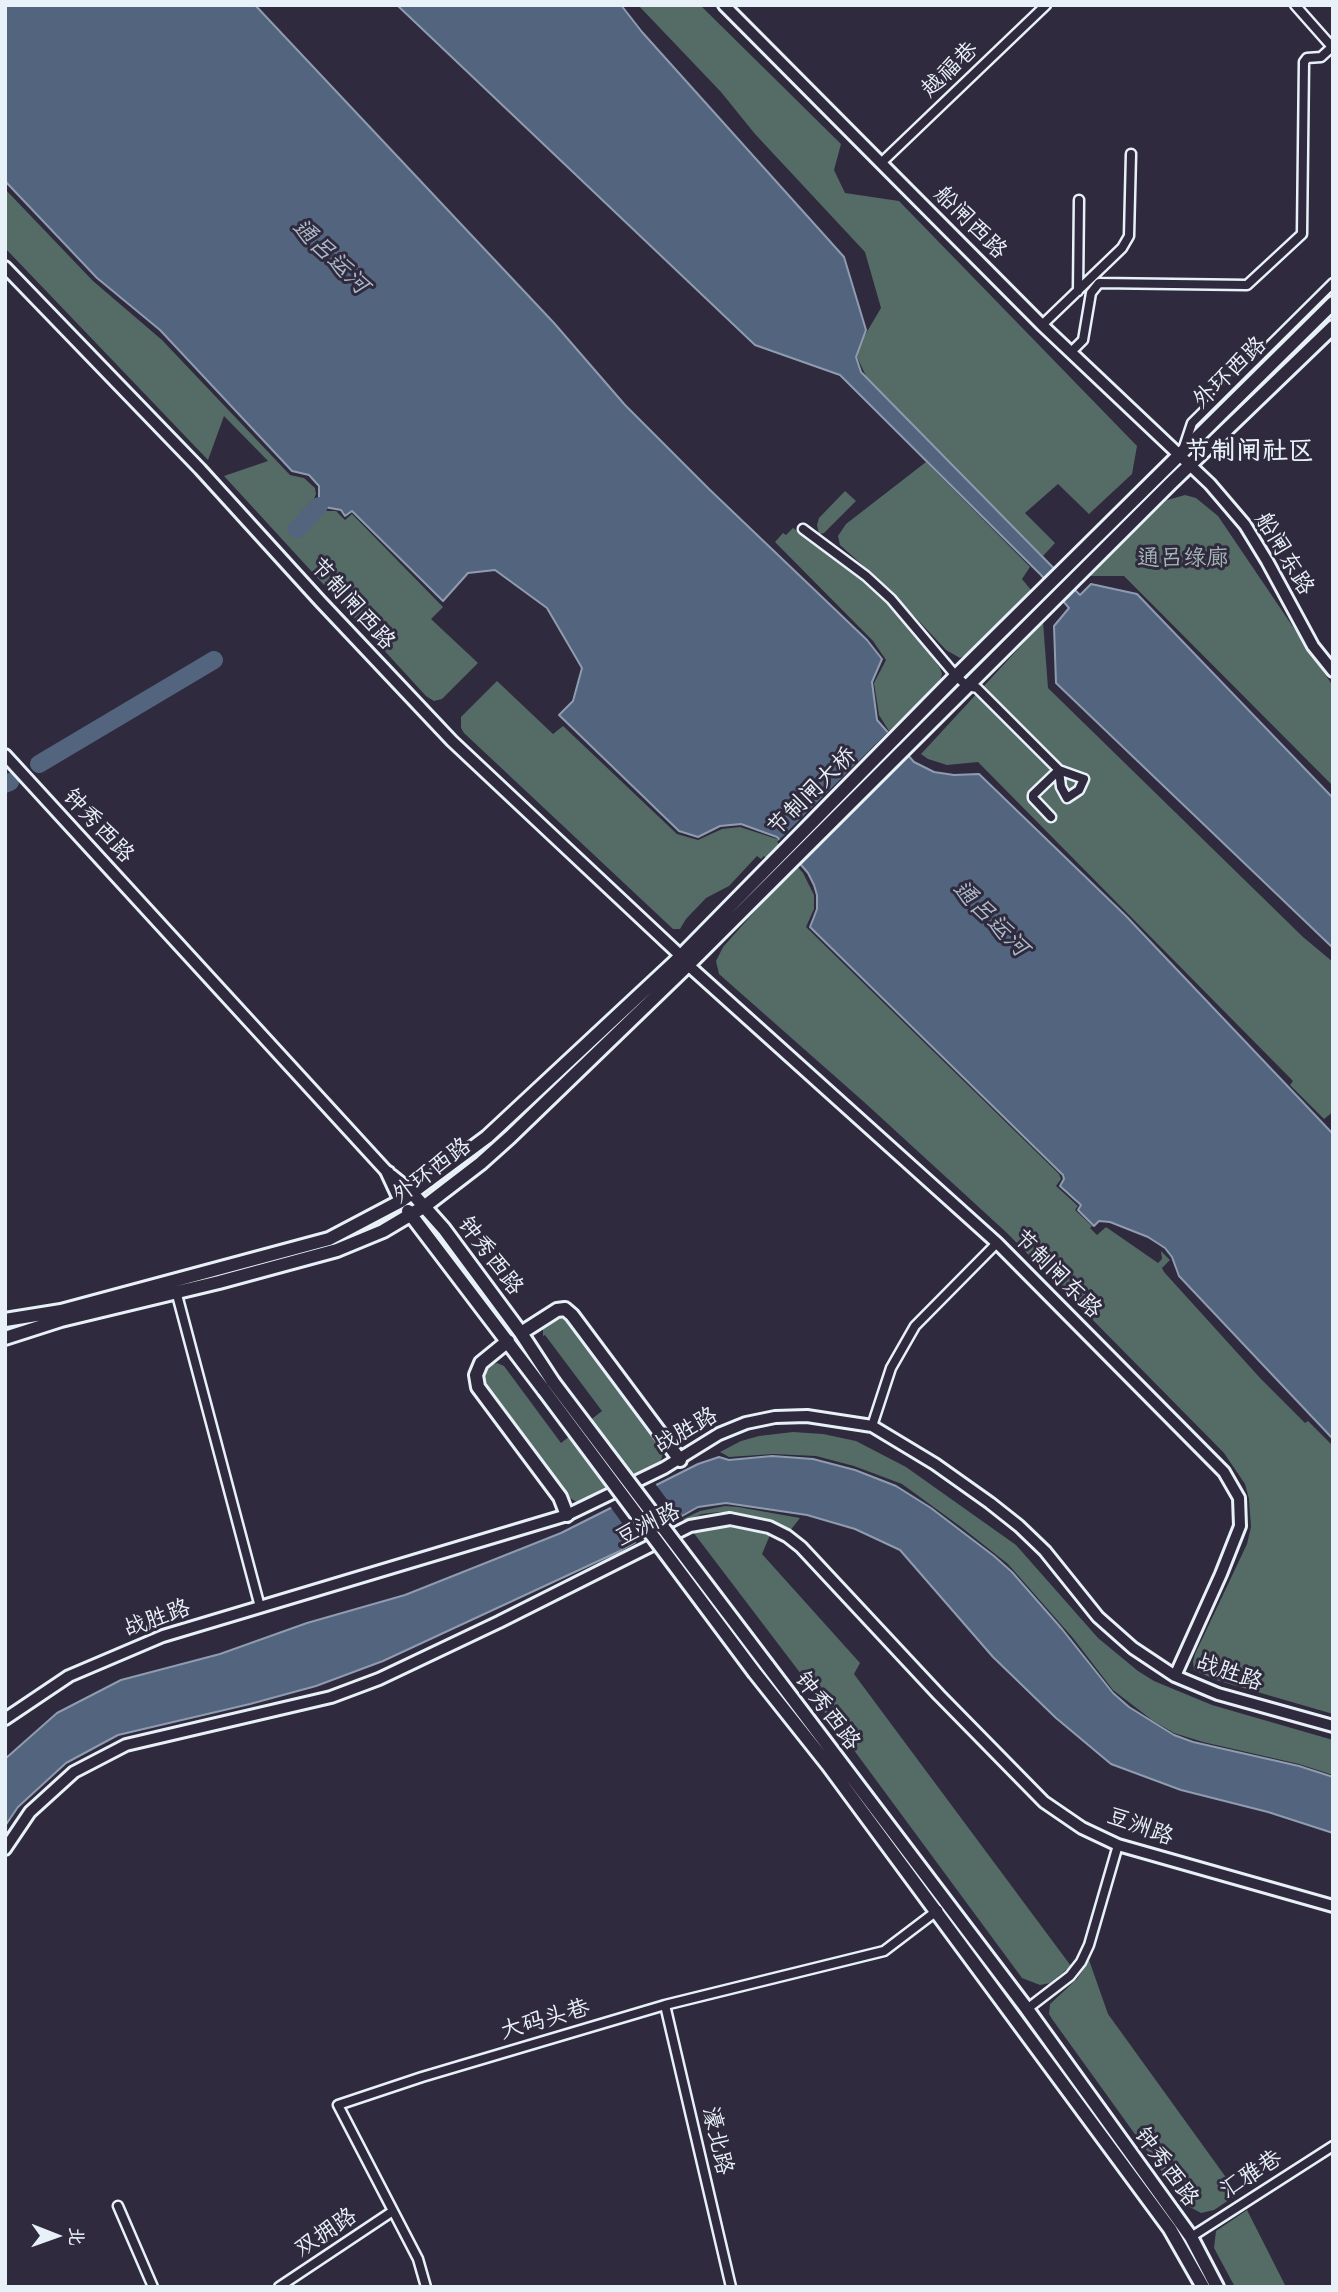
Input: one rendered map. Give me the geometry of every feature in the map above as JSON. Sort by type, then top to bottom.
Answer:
[{"type":"main road","name":"外环西路","points":[[956,676],[1333,303]]},
{"type":"main road","name":"外环西路","points":[[967,686],[1333,327]]},
{"type":"main road","name":"节制闸大桥","points":[[739,904],[956,676]]},
{"type":"main road","name":"节制闸大桥","points":[[739,904],[967,686]]},
{"type":"main road","name":"外环西路","points":[[5,1325],[219,1282],[337,1250],[383,1231],[411,1215],[481,1163],[510,1137],[739,904]]},
{"type":"main road","name":"外环西路","points":[[5,1333],[329,1239],[407,1197],[487,1137],[684,960]]},
{"type":"main road","name":"外环西路","points":[[388,1173],[407,1197]]},
{"type":"main road","name":"钟秀西路","points":[[407,1197],[425,1206],[521,1333],[548,1386],[755,1674],[1027,2009],[1191,2237],[1217,2287]]},
{"type":"main road","name":"钟秀西路","points":[[407,1197],[411,1215],[766,1665],[942,1907],[1170,2230],[1203,2287]]},
{"type":"main road","points":[[521,1333],[557,1310],[565,1309],[680,1460]]},
{"type":"main road","name":"外环西路","points":[[5,1320],[61,1315]]},
{"type":"main road","name":"外环西路","points":[[5,1338],[61,1315]]},
{"type":"main road","points":[[508,1341],[481,1363],[476,1376],[478,1387],[560,1497],[567,1515]]},
{"type":"street","name":"船闸西路","points":[[724,5],[1042,325],[1180,452],[1191,466]]},
{"type":"street","name":"越福巷","points":[[881,163],[1046,5]]},
{"type":"street","points":[[1071,352],[1083,340],[1091,293],[1099,283],[1247,285],[1302,234],[1304,62],[1307,58],[1321,57],[1332,48],[1295,5]]},
{"type":"street","points":[[1042,325],[1122,248],[1129,236],[1130,155]]},
{"type":"street","points":[[1077,291],[1079,200]]},
{"type":"street","name":"节制闸西路","points":[[5,267],[200,469],[452,741],[684,960]]},
{"type":"street","points":[[1180,452],[1192,423],[1333,283]]},
{"type":"street","name":"船闸东路","points":[[1191,466],[1210,484],[1244,525],[1313,646],[1333,671]]},
{"type":"street","points":[[803,529],[866,576],[891,599],[956,676],[967,686],[977,688],[1059,770],[1033,798],[1051,817]]},
{"type":"street","name":"钟秀西路","points":[[5,755],[388,1173]]},
{"type":"street","name":"节制闸东路","points":[[684,960],[997,1243],[1224,1472],[1239,1498],[1240,1526],[1222,1574],[1175,1676]]},
{"type":"street","points":[[872,1426],[891,1368],[915,1326],[997,1243]]},
{"type":"street","points":[[176,1291],[260,1607]]},
{"type":"street","name":"战胜路","points":[[5,1719],[69,1676],[163,1636],[458,1550],[567,1515],[680,1460],[719,1434],[746,1423],[775,1417],[807,1416],[841,1419],[872,1426],[935,1464],[1019,1526],[1045,1552],[1098,1617],[1133,1648],[1175,1676],[1218,1694],[1333,1726]]},
{"type":"street","name":"豆洲路","points":[[5,1849],[30,1812],[74,1772],[126,1745],[331,1697],[379,1679],[499,1622],[690,1526],[730,1520],[769,1528],[787,1536],[801,1547],[939,1695],[1044,1802],[1082,1828],[1118,1845],[1333,1906]]},
{"type":"street","points":[[1027,2009],[1070,1976],[1081,1962],[1089,1945],[1118,1845]]},
{"type":"street","name":"大码头巷","points":[[426,2287],[418,2259],[338,2105],[422,2077],[665,2005],[884,1951],[942,1907]]},
{"type":"street","name":"濠北路","points":[[665,2005],[731,2287]]},
{"type":"street","name":"汇雅巷","points":[[1191,2237],[1333,2146]]},
{"type":"street","points":[[118,2206],[153,2287]]},
{"type":"street","name":"双拥路","points":[[279,2287],[393,2211]]},
{"type":"green space","points":[[638,5],[700,5],[841,144],[834,170],[845,193],[899,201],[1137,446],[1132,474],[1089,514],[1058,484],[1025,513],[1055,543],[1043,556],[866,376],[857,357],[859,345],[881,308],[865,252],[755,134],[721,92]]},
{"type":"green space","points":[[5,189],[93,281],[162,340],[290,475],[304,478],[315,488],[316,494],[311,506],[292,529],[295,533],[324,511],[336,511],[345,520],[352,514],[443,607],[431,619],[478,663],[442,699],[434,701],[426,696],[224,476],[268,461],[224,416],[208,460],[5,248]]},
{"type":"green space","points":[[926,462],[1030,567],[1022,579],[1031,590],[960,658],[946,650],[887,587],[840,545],[838,536],[846,524]]},
{"type":"green space","points":[[845,491],[856,501],[824,533],[819,534],[819,518]]},
{"type":"green space","name":"通吕绿廊","points":[[1185,495],[1196,498],[1218,516],[1333,686],[1333,786],[1124,576],[1088,576],[1167,500]]},
{"type":"green space","points":[[793,528],[852,570],[881,596],[909,626],[940,668],[942,674],[939,684],[889,731],[879,715],[874,683],[886,660],[873,641],[775,542],[783,533],[786,535]]},
{"type":"green space","points":[[1043,622],[1048,688],[1303,937],[1333,962],[1333,1112],[1324,1119],[1290,1085],[1293,1081],[978,762],[947,765],[921,754]]},
{"type":"green space","points":[[497,681],[553,734],[563,726],[677,834],[698,840],[722,829],[740,827],[777,839],[781,843],[767,859],[757,856],[729,886],[706,898],[680,929],[673,929],[464,733],[461,717]]},
{"type":"green space","points":[[796,865],[814,895],[814,909],[806,927],[1059,1174],[1061,1179],[1056,1186],[1078,1206],[1075,1210],[1092,1226],[1090,1228],[1097,1235],[1106,1227],[1158,1263],[1162,1259],[1161,1251],[1170,1260],[1162,1268],[1164,1272],[1261,1379],[1305,1423],[1308,1421],[1333,1446],[1333,1714],[1216,1680],[1194,1670],[1195,1654],[1247,1544],[1251,1527],[1245,1484],[1224,1453],[1007,1233],[719,974],[716,961],[723,947]]},
{"type":"green space","points":[[556,1316],[565,1317],[569,1321],[662,1445],[661,1461],[653,1469],[585,1501],[577,1502],[568,1497],[483,1381],[487,1366],[497,1363],[504,1366],[561,1443],[602,1411],[545,1335],[543,1336],[543,1326]]},
{"type":"green space","points":[[793,1432],[823,1434],[856,1441],[906,1467],[1016,1545],[1098,1638],[1138,1671],[1154,1681],[1212,1705],[1333,1740],[1333,1775],[1299,1764],[1203,1742],[1174,1733],[1152,1720],[1113,1690],[1073,1638],[1008,1564],[902,1484],[854,1466],[816,1456],[773,1454],[729,1457],[720,1452],[741,1441],[759,1436]]},
{"type":"green space","points":[[725,1506],[800,1518],[789,1532],[769,1522],[741,1514],[720,1512],[702,1514],[685,1521],[683,1519],[700,1511]]},
{"type":"green space","points":[[710,1525],[755,1529],[770,1535],[762,1554],[860,1663],[854,1674],[1071,1966],[1050,1983],[1040,1985],[1022,1978],[817,1703],[820,1699],[693,1532]]},
{"type":"green space","points":[[1089,1960],[1108,2014],[1238,2194],[1214,2210],[1201,2213],[1186,2205],[1049,2014],[1050,2004],[1077,1979]]},
{"type":"green space","points":[[1247,2210],[1286,2287],[1235,2287],[1214,2248],[1216,2231]]},
{"type":"water","name":"通吕运河","points":[[5,5],[255,5],[554,323],[625,405],[867,640],[882,659],[872,682],[877,720],[914,762],[934,772],[954,775],[979,774],[1126,916],[1333,1134],[1333,1439],[1179,1276],[1172,1257],[1165,1248],[1148,1237],[1110,1222],[1099,1221],[1094,1226],[1078,1210],[1081,1205],[1060,1186],[1063,1175],[810,927],[817,909],[814,885],[808,873],[777,837],[741,824],[720,826],[698,837],[679,831],[559,715],[573,701],[582,668],[547,608],[495,570],[468,573],[443,601],[352,511],[345,516],[341,510],[319,506],[319,486],[309,475],[292,471],[160,330],[97,278],[5,181]]},
{"type":"water","points":[[397,5],[621,5],[642,32],[844,257],[866,330],[856,357],[861,372],[1080,595],[1091,584],[1137,594],[1333,798],[1333,948],[1056,683],[1054,626],[1069,608],[1041,575],[840,375],[755,345]]},
{"type":"water","points":[[772,1456],[813,1459],[855,1470],[896,1486],[931,1508],[1012,1572],[1113,1693],[1129,1707],[1174,1735],[1333,1777],[1333,1833],[1268,1812],[1181,1790],[1111,1764],[1056,1718],[993,1657],[900,1550],[855,1529],[807,1515],[726,1503],[698,1507],[620,1551],[383,1661],[316,1686],[118,1735],[66,1763],[18,1807],[5,1826],[5,1759],[57,1713],[121,1680],[220,1654],[307,1623],[405,1595],[561,1533],[698,1464],[719,1457],[729,1460]]},
{"type":"pier","points":[[890,730],[911,753],[798,866],[777,842]]},
{"type":"pier","points":[[654,1482],[682,1520],[638,1545],[609,1505]]},
{"type":"waterway","points":[[297,529],[319,506]]},
{"type":"waterway","points":[[39,764],[214,660]]},
{"type":"waterway","points":[[5,784],[10,782]]},
{"type":"district","name":"节制闸社区","points":[[1249,452]]}]
